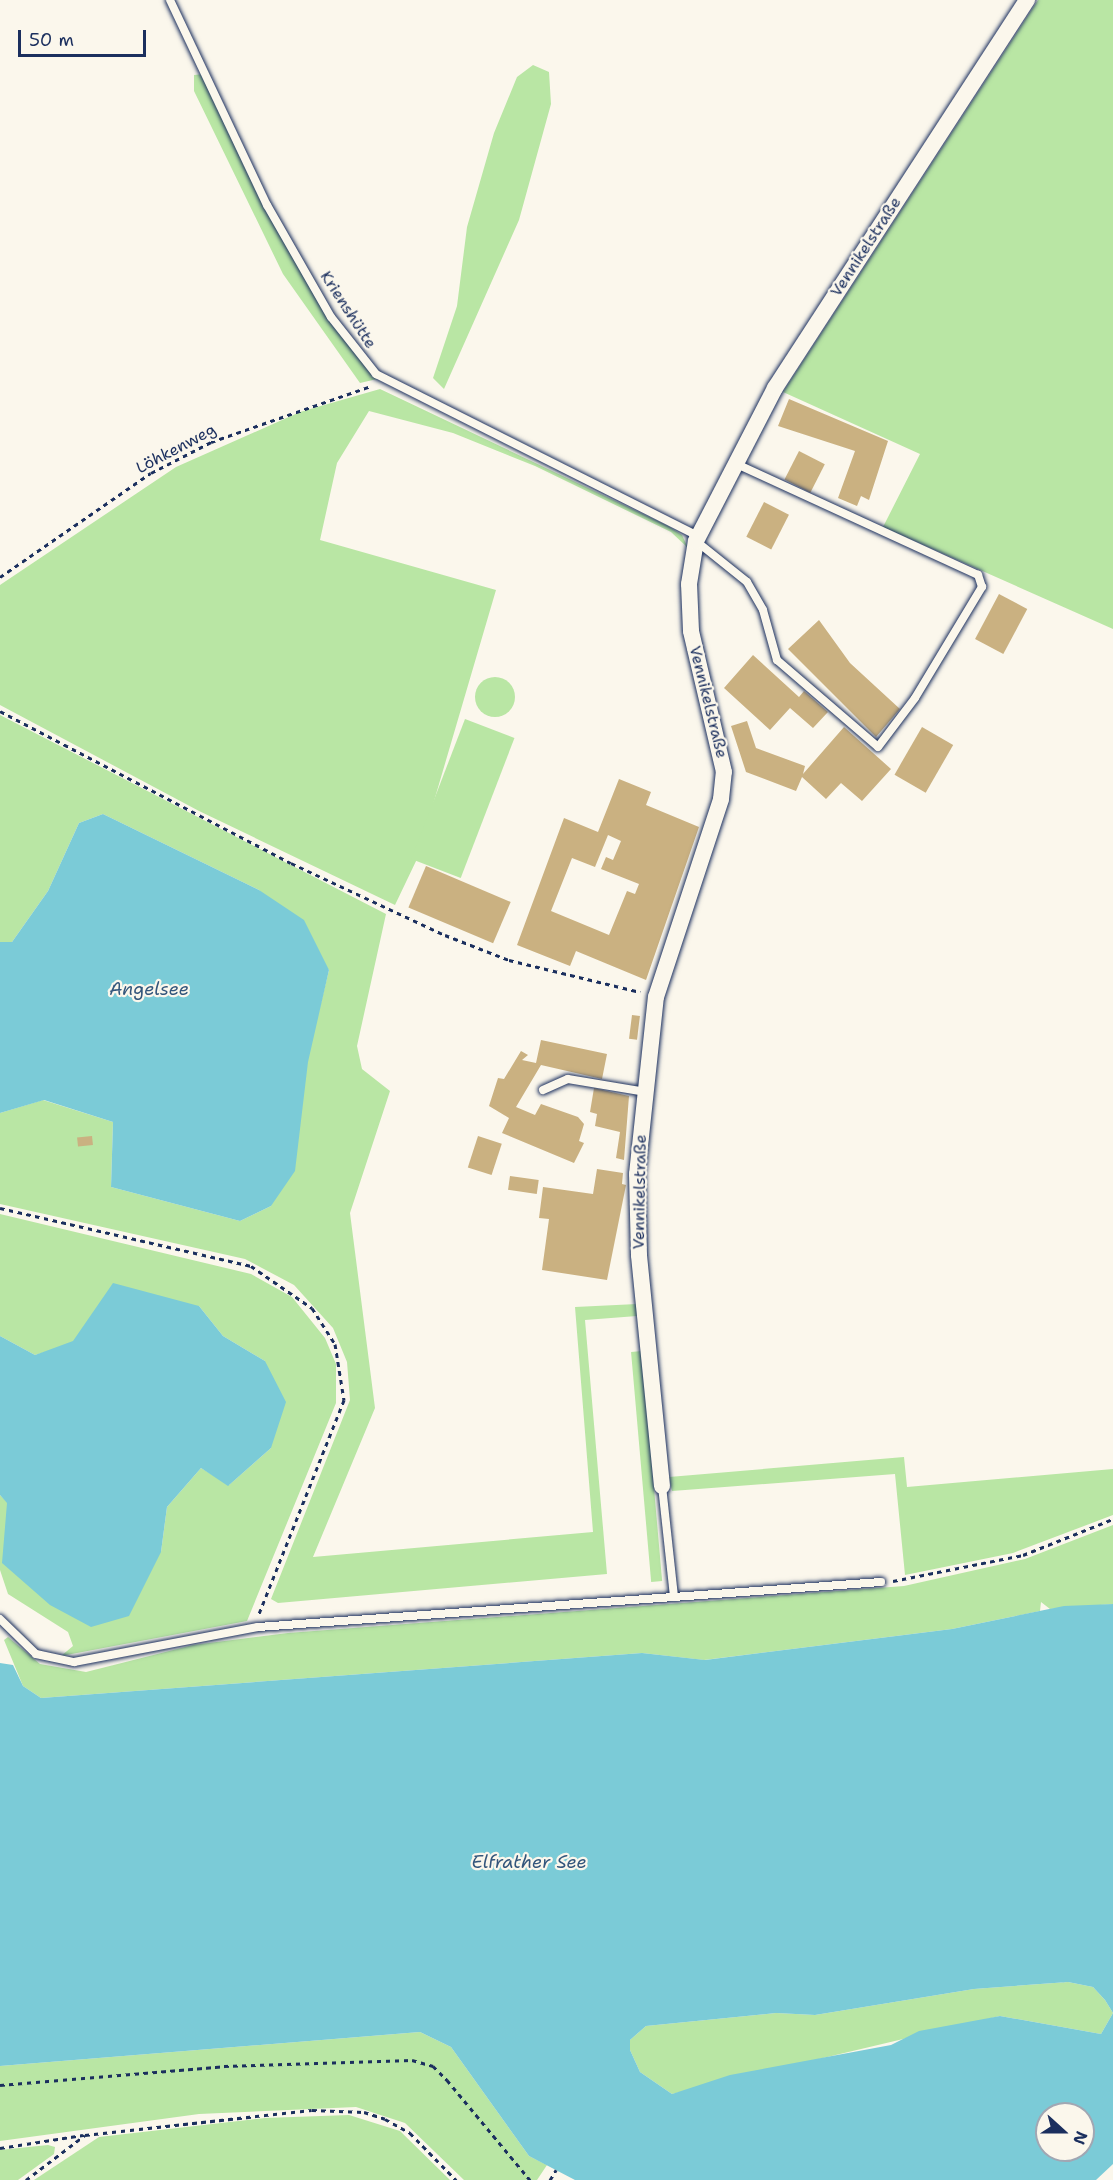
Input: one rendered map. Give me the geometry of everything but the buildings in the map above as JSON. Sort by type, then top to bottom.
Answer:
[{"type":"street","name":"Vennikelstraße","points":[[662,1486],[636,1213],[656,997],[721,799],[724,772],[723,749],[691,631],[689,584],[697,538],[775,388],[1027,0]]},
{"type":"lane","name":"Krienshütte","points":[[170,0],[272,213],[344,336],[384,380],[697,538],[727,561],[751,588],[777,660],[878,747],[915,698],[982,587],[978,575],[734,463]]},
{"type":"lane","points":[[543,1090],[568,1079],[646,1092]]},
{"type":"lane","points":[[662,1486],[674,1596]]},
{"type":"lane","points":[[0,1619],[36,1654],[59,1663],[258,1627],[881,1582]]},
{"type":"path","name":"Löhkenweg","points":[[0,578],[151,473],[211,442],[384,380]]},
{"type":"path","points":[[0,711],[291,863],[446,935],[509,960],[656,997]]},
{"type":"path","points":[[0,1208],[251,1266],[312,1308],[335,1344],[344,1400],[258,1627]]},
{"type":"path","points":[[881,1582],[1023,1555],[1113,1520]]},
{"type":"path","points":[[0,2085],[224,2066],[412,2060],[433,2066],[447,2079],[530,2180]]},
{"type":"path","points":[[0,2148],[200,2119],[364,2112],[410,2133],[456,2180]]},
{"type":"path","points":[[26,2180],[85,2135]]},
{"type":"path","points":[[550,2180],[556,2170]]},
{"type":"green space","points":[[1038,0],[1113,0],[1113,629],[883,527],[920,454],[783,392]]},
{"type":"green space","points":[[533,65],[549,72],[551,104],[519,220],[444,389],[433,378],[457,306],[467,227],[494,133],[517,77]]},
{"type":"green space","points":[[203,74],[252,181],[329,318],[377,379],[360,383],[283,274],[194,91],[194,75]]},
{"type":"green space","points":[[380,389],[668,526],[682,535],[688,548],[671,532],[535,466],[453,433],[369,411],[337,463],[320,540],[496,590],[417,859],[395,905],[199,811],[0,705],[0,585],[176,467],[300,412]]},
{"type":"green space","points":[[495,677],[509,683],[515,697],[509,711],[495,717],[481,711],[475,697],[481,683]]},
{"type":"green space","points":[[0,715],[386,914],[357,1046],[362,1069],[390,1091],[350,1213],[375,1408],[313,1557],[593,1532],[575,1307],[637,1304],[637,1316],[585,1320],[607,1574],[278,1603],[271,1599],[350,1400],[347,1362],[333,1328],[294,1285],[245,1259],[0,1204],[0,1113],[43,1100],[113,1122],[111,1187],[240,1221],[271,1206],[329,970],[259,890],[103,814],[79,823],[48,891],[12,942],[0,942]]},
{"type":"green space","points":[[465,719],[514,738],[461,878],[411,859]]},
{"type":"green space","points":[[0,1214],[251,1274],[292,1297],[325,1338],[336,1364],[336,1403],[247,1621],[61,1656],[73,1646],[68,1632],[8,1594],[0,1570],[0,1495],[7,1502],[161,1552],[167,1507],[201,1468],[229,1485],[271,1448],[265,1361],[223,1336],[199,1306],[35,1355],[0,1336]]},
{"type":"green space","points":[[642,1351],[662,1581],[651,1582],[631,1352]]},
{"type":"green space","points":[[904,1457],[907,1487],[1113,1469],[1113,1515],[1013,1553],[905,1575],[895,1474],[672,1491],[669,1477]]},
{"type":"green space","points":[[1113,1525],[1113,1604],[1050,1609],[1041,1602],[1040,1611],[952,1629],[704,1660],[642,1653],[41,1698],[23,1686],[4,1640],[8,1637],[40,1664],[86,1672],[193,1645],[288,1633],[904,1586],[1025,1559]]},
{"type":"green space","points":[[1068,1982],[1093,1987],[1105,2000],[1113,2013],[1101,2034],[1000,2016],[672,2094],[640,2072],[630,2050],[630,2040],[646,2026],[776,2013],[815,2015],[974,1989]]},
{"type":"green space","points":[[420,2032],[451,2047],[529,2156],[547,2165],[537,2180],[464,2180],[405,2123],[356,2107],[199,2114],[0,2141],[0,2066]]},
{"type":"green space","points":[[349,2115],[400,2131],[450,2180],[34,2180],[99,2137],[265,2118]]},
{"type":"green space","points":[[48,2145],[55,2147],[54,2154],[18,2180],[0,2180],[0,2150]]},
{"type":"water","name":"Angelsee","points":[[103,814],[259,890],[304,920],[329,970],[308,1062],[295,1171],[271,1206],[240,1221],[111,1187],[113,1122],[44,1100],[0,1113],[0,942],[12,942],[48,891],[79,823]]},
{"type":"water","points":[[113,1283],[199,1306],[223,1336],[265,1361],[286,1402],[271,1448],[228,1486],[201,1468],[167,1507],[161,1552],[129,1616],[91,1627],[50,1605],[2,1563],[7,1503],[0,1495],[0,1336],[35,1355],[73,1341]]},
{"type":"water","name":"Elfrather See","points":[[1113,1604],[1113,2013],[1113,2164],[1096,2180],[575,2180],[529,2156],[451,2047],[420,2032],[0,2066],[0,1663],[13,1665],[23,1686],[41,1698],[642,1653],[705,1660],[952,1629],[1064,1606]],"holes":[[[1068,1982],[1093,1987],[1105,2000],[1113,2013],[1101,2034],[1000,2016],[919,2031],[891,2045],[730,2075],[672,2094],[640,2072],[630,2050],[630,2040],[646,2026],[776,2013],[815,2015],[974,1989]]]}]
